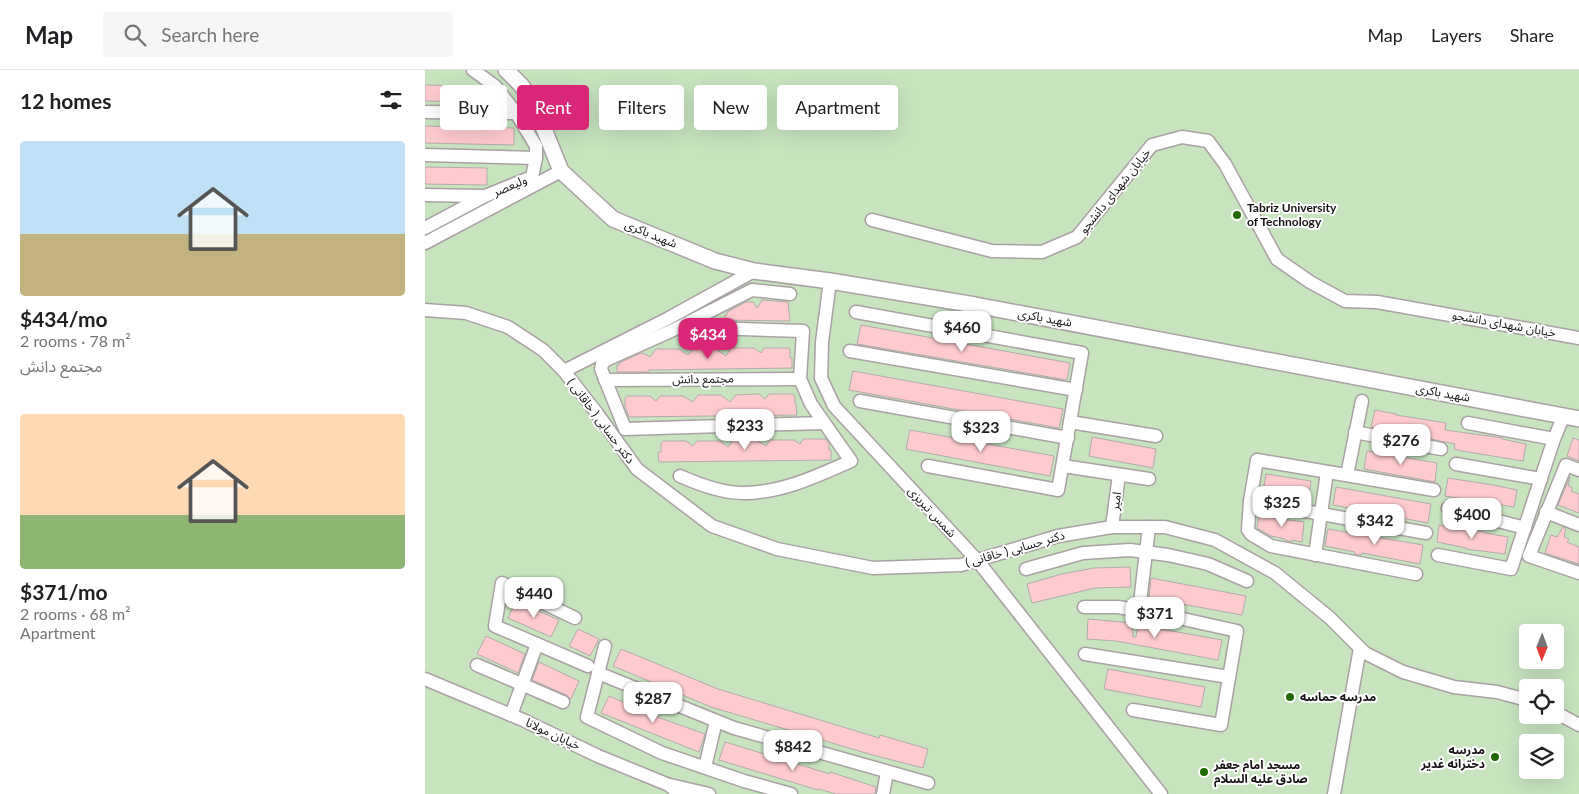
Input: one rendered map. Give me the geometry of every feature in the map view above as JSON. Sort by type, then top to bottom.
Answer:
[{"type":"main road","name":"شهید باکری","points":[[506,70],[522,86],[538,114],[561,171],[613,218],[715,261],[754,271],[830,281],[1012,312],[1572,417]]},
{"type":"street","points":[[425,155],[536,158],[536,146],[516,113],[495,86],[473,70]]},
{"type":"street","points":[[425,112],[516,113]]},
{"type":"street","name":"خیابان شهدای دانشجو","points":[[873,220],[992,251],[1042,252],[1077,237],[1152,145],[1182,137],[1208,141],[1225,164],[1277,259],[1310,282],[1345,300],[1377,302],[1579,338]]},
{"type":"street","name":"ولیعصر","points":[[425,228],[485,196],[532,177],[536,158]]},
{"type":"street","points":[[425,244],[561,171]]},
{"type":"street","points":[[425,195],[485,196]]},
{"type":"street","points":[[754,271],[672,326],[606,360],[602,364],[601,369],[625,429],[823,423]]},
{"type":"street","name":"شمس تبریزی","points":[[830,281],[822,342],[821,378],[834,406],[977,560],[1161,794]]},
{"type":"street","points":[[564,371],[752,290],[790,294]]},
{"type":"street","name":"دکتر حسابی ( خاقانی )","points":[[425,310],[466,313],[508,327],[543,350],[564,371],[637,469],[712,526],[777,549],[873,568],[961,564],[1058,536],[1112,527],[1165,527],[1215,540],[1275,573],[1330,618],[1365,653],[1403,672],[1454,687],[1497,692],[1519,698]]},
{"type":"street","points":[[855,312],[1082,353],[1059,490],[928,466]]},
{"type":"street","points":[[672,326],[803,332],[800,379],[811,404],[851,461],[813,478],[777,489],[743,493],[703,486],[680,476]]},
{"type":"street","points":[[850,351],[1076,390]]},
{"type":"street","name":"مجتمع دانش","points":[[605,380],[800,379]]},
{"type":"street","points":[[860,400],[1067,438]]},
{"type":"street","points":[[1347,475],[1363,401]]},
{"type":"street","points":[[1438,555],[1511,570],[1554,439],[1572,417]]},
{"type":"street","points":[[1070,422],[1156,436]]},
{"type":"street","points":[[1468,423],[1554,439]]},
{"type":"street","points":[[1355,432],[1441,449]]},
{"type":"street","points":[[1416,574],[1271,546],[1251,534],[1248,530],[1250,501],[1257,460],[1434,490]]},
{"type":"street","points":[[1456,464],[1541,479]]},
{"type":"street","points":[[1579,470],[1567,465],[1529,556],[1579,573]]},
{"type":"street","points":[[1063,466],[1149,479]]},
{"type":"street","points":[[1315,555],[1327,472]]},
{"type":"street","name":"امیر","points":[[1112,527],[1119,475]]},
{"type":"street","points":[[1250,501],[1426,533]]},
{"type":"street","points":[[1448,508],[1525,528]]},
{"type":"street","points":[[1546,512],[1579,525]]},
{"type":"street","points":[[1139,611],[1149,527]]},
{"type":"street","points":[[1242,555],[1251,534]]},
{"type":"street","points":[[1026,569],[1083,553],[1130,550],[1168,555],[1208,564],[1247,581]]},
{"type":"street","points":[[575,618],[502,583],[495,626],[593,670],[734,728],[928,783]]},
{"type":"street","points":[[1084,607],[1118,607],[1237,631],[1221,725],[1133,710]]},
{"type":"street","points":[[511,715],[537,644]]},
{"type":"street","points":[[605,646],[593,670],[587,717],[662,753],[791,794]]},
{"type":"street","points":[[1334,794],[1360,648]]},
{"type":"street","points":[[1085,654],[1229,677]]},
{"type":"street","points":[[477,665],[563,702]]},
{"type":"street","name":"خیابان مولانا","points":[[425,679],[511,715],[598,756],[669,785],[679,794]]},
{"type":"street","points":[[1564,717],[1579,725]]},
{"type":"street","points":[[705,767],[716,721]]},
{"type":"street","points":[[883,794],[887,772]]},
{"type":"street","points":[[669,785],[709,794]]},
{"type":"green space","points":[[425,70],[1579,70],[1579,794],[425,794]]},
{"type":"building","points":[[425,85],[440,85],[440,101],[425,101]]},
{"type":"building","points":[[425,126],[440,126],[440,130],[507,130],[507,128],[514,128],[514,145],[425,143]]},
{"type":"building","points":[[425,167],[487,168],[487,185],[425,184]]},
{"type":"building","points":[[762,300],[788,302],[790,321],[725,320],[727,312],[746,302],[753,302],[757,308]]},
{"type":"building","points":[[861,325],[1070,363],[1067,380],[857,344]]},
{"type":"building","points":[[731,348],[754,348],[761,353],[764,348],[787,348],[790,349],[792,368],[617,372],[617,365],[619,363],[641,353],[650,357],[656,349],[679,349],[688,355],[693,349],[716,349],[726,356]]},
{"type":"building","points":[[853,371],[1063,409],[1059,428],[849,390]]},
{"type":"building","points":[[759,394],[765,399],[769,394],[792,394],[795,396],[797,415],[629,417],[625,406],[627,396],[650,396],[656,401],[660,396],[683,396],[693,402],[698,395],[721,395],[730,402],[736,395]]},
{"type":"building","points":[[1375,410],[1446,423],[1445,430],[1503,438],[1526,444],[1523,461],[1462,451],[1454,449],[1455,444],[1371,427]]},
{"type":"building","points":[[910,430],[1054,456],[1050,476],[906,449]]},
{"type":"building","points":[[1092,437],[1156,449],[1153,468],[1089,456]]},
{"type":"building","points":[[1573,438],[1579,440],[1579,461],[1567,456]]},
{"type":"building","points":[[803,439],[826,439],[829,444],[829,450],[831,450],[831,460],[659,462],[658,452],[661,452],[663,441],[686,441],[693,446],[697,441],[720,441],[728,447],[733,440],[756,440],[766,446],[770,440],[794,440],[800,444]]},
{"type":"building","points":[[1367,451],[1437,463],[1435,482],[1364,469]]},
{"type":"building","points":[[1266,474],[1311,481],[1308,500],[1299,499],[1299,502],[1292,500],[1292,497],[1263,492]]},
{"type":"building","points":[[1570,477],[1568,486],[1573,488],[1571,491],[1579,494],[1579,513],[1558,505]]},
{"type":"building","points":[[1448,478],[1517,490],[1514,507],[1445,496]]},
{"type":"building","points":[[1336,487],[1431,504],[1428,523],[1333,505]]},
{"type":"building","points":[[1259,516],[1304,522],[1302,542],[1292,540],[1292,542],[1271,536],[1257,528]]},
{"type":"building","points":[[1439,525],[1508,537],[1505,554],[1466,549],[1437,542]]},
{"type":"building","points":[[1563,527],[1566,529],[1564,537],[1569,539],[1567,542],[1579,547],[1579,564],[1545,553],[1551,535],[1557,537]]},
{"type":"building","points":[[1328,529],[1423,545],[1420,564],[1362,553],[1361,555],[1354,554],[1355,552],[1325,546]]},
{"type":"building","points":[[1130,567],[1131,587],[1095,588],[1032,603],[1027,584],[1062,574],[1094,568]]},
{"type":"building","points":[[1151,578],[1246,596],[1242,615],[1149,598]]},
{"type":"building","points":[[516,601],[559,620],[551,637],[508,618]]},
{"type":"building","points":[[1088,619],[1132,623],[1133,637],[1136,637],[1138,625],[1222,640],[1218,660],[1116,641],[1087,639]]},
{"type":"building","points":[[578,629],[599,639],[590,656],[569,646]]},
{"type":"building","points":[[486,636],[525,654],[518,673],[477,654]]},
{"type":"building","points":[[621,649],[718,689],[879,738],[880,735],[928,749],[923,768],[711,707],[613,666]]},
{"type":"building","points":[[539,662],[579,681],[571,699],[532,680]]},
{"type":"building","points":[[1108,669],[1205,687],[1201,707],[1104,689]]},
{"type":"building","points":[[609,696],[660,718],[705,734],[699,752],[601,713]]},
{"type":"building","points":[[725,742],[876,787],[875,794],[836,794],[719,760]]},
{"type":"place","name":"Tabriz University of Technology","points":[[1237,215]]},
{"type":"place","name":"مدرسه حماسه","points":[[1290,697]]},
{"type":"place","name":"مدرسه دخترانه غدیر","points":[[1495,757]]},
{"type":"place","name":"مسجد امام جعفر صادق علیه السلام","points":[[1204,772]]}]
